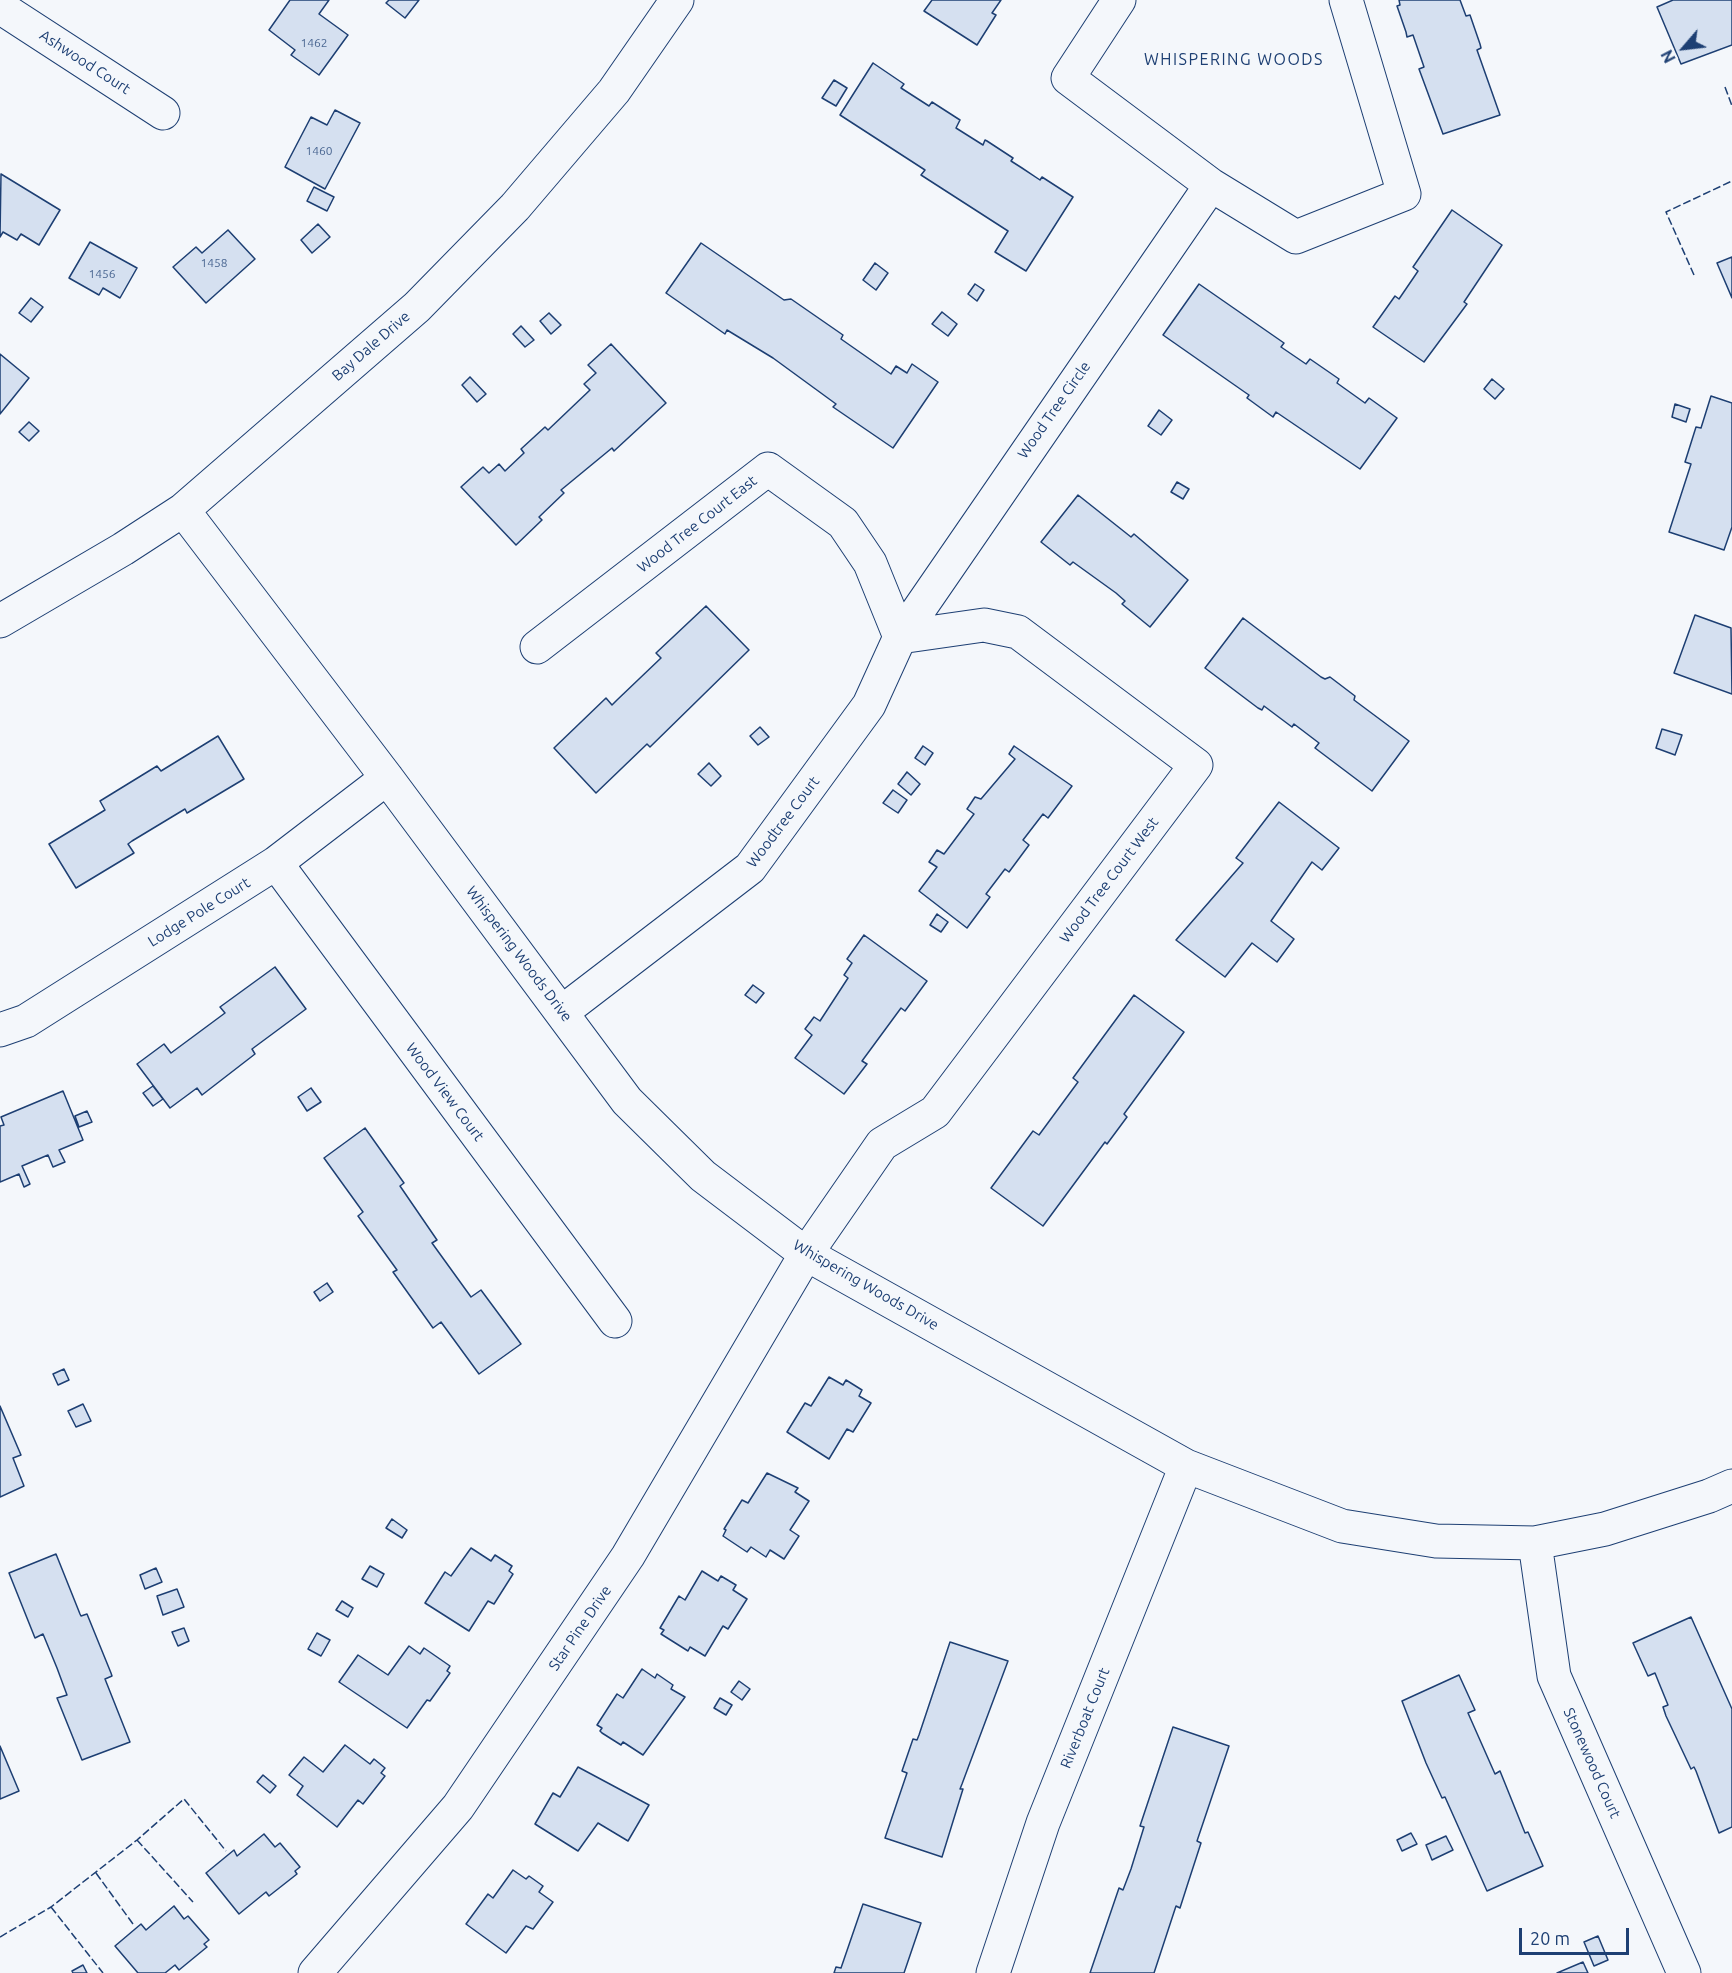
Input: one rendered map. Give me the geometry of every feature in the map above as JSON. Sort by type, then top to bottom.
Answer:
[{"type":"street","name":"Bay Dale Drive","points":[[0,621],[123,549],[183,510],[417,307],[515,207],[614,91],[677,0]]},
{"type":"street","points":[[1119,0],[1068,78],[1211,185],[1296,237],[1404,194],[1346,0]]},
{"type":"street","name":"Ashwood Court","points":[[6,11],[163,113]]},
{"type":"street","name":"Wood Tree Circle","points":[[900,637],[1211,185]]},
{"type":"street","name":"Wood Tree Court East","points":[[537,647],[768,469],[843,523],[870,562],[900,637]]},
{"type":"street","name":"Whispering Woods Drive","points":[[183,510],[387,777],[627,1101],[703,1176],[806,1254],[1186,1466],[1342,1526],[1436,1541],[1535,1543],[1605,1529],[1709,1496],[1732,1486]]},
{"type":"street","name":"Wood Tree Court West","points":[[806,1254],[882,1144],[935,1112],[1196,765],[1018,632],[984,625],[900,637]]},
{"type":"street","name":"Woodtree Court","points":[[562,1012],[750,868],[869,705],[900,637]]},
{"type":"street","name":"Lodge Pole Court","points":[[0,1030],[26,1021],[276,863],[387,777]]},
{"type":"street","name":"Wood View Court","points":[[276,863],[615,1321]]},
{"type":"street","name":"Star Pine Drive","points":[[315,1973],[458,1808],[628,1556],[806,1254]]},
{"type":"street","name":"Riverboat Court","points":[[993,1973],[1043,1823],[1186,1466]]},
{"type":"street","name":"Stonewood Court","points":[[1535,1543],[1554,1676],[1684,1973]]},
{"type":"building","points":[[290,0],[329,0],[319,14],[348,35],[319,75],[291,55],[295,50],[269,30]]},
{"type":"building","points":[[389,0],[419,0],[405,18],[386,3]]},
{"type":"building","points":[[932,0],[1001,0],[992,13],[996,15],[977,45],[924,11]]},
{"type":"building","points":[[1399,0],[1460,0],[1466,16],[1470,15],[1481,48],[1477,50],[1500,115],[1443,134],[1419,69],[1424,67],[1413,35],[1407,37],[1397,6],[1400,5]]},
{"type":"building","points":[[1673,0],[1732,0],[1732,45],[1681,64],[1657,7]]},
{"type":"building","points":[[873,63],[904,84],[901,88],[929,106],[932,102],[960,120],[956,128],[983,145],[985,140],[987,141],[1013,158],[1011,161],[1040,180],[1042,177],[1073,197],[1026,271],[995,252],[1008,231],[921,175],[925,170],[840,115]]},
{"type":"building","points":[[834,80],[847,88],[836,106],[822,98]]},
{"type":"building","points":[[335,110],[360,123],[325,189],[285,167],[311,117],[327,125]]},
{"type":"building","points":[[1,174],[60,210],[39,245],[21,234],[17,240],[3,232],[0,237]]},
{"type":"building","points":[[314,187],[334,197],[327,211],[307,201]]},
{"type":"building","points":[[1452,210],[1502,245],[1464,302],[1467,304],[1424,362],[1373,327],[1395,296],[1399,299],[1414,277],[1418,271],[1413,267]]},
{"type":"building","points":[[318,224],[330,237],[312,253],[301,240]]},
{"type":"building","points":[[228,230],[255,259],[206,303],[173,267],[196,247],[202,253]]},
{"type":"building","points":[[90,242],[137,268],[120,298],[103,288],[99,295],[69,278]]},
{"type":"building","points":[[701,243],[784,300],[791,299],[843,335],[841,339],[891,374],[896,366],[907,373],[912,364],[938,382],[893,448],[833,407],[836,404],[773,358],[727,330],[725,334],[666,293]]},
{"type":"building","points":[[1732,257],[1732,298],[1717,263]]},
{"type":"building","points":[[875,263],[888,273],[876,290],[863,280]]},
{"type":"building","points":[[975,284],[984,290],[977,301],[968,294]]},
{"type":"building","points":[[1199,284],[1284,343],[1281,347],[1306,364],[1310,359],[1339,379],[1337,383],[1365,403],[1369,398],[1397,418],[1360,469],[1276,412],[1273,417],[1247,398],[1249,395],[1163,335]]},
{"type":"building","points":[[31,298],[43,307],[31,322],[19,313]]},
{"type":"building","points":[[942,312],[957,324],[948,336],[932,324]]},
{"type":"building","points":[[549,313],[561,325],[551,334],[540,321]]},
{"type":"building","points":[[521,326],[534,340],[525,347],[513,334]]},
{"type":"building","points":[[611,344],[666,403],[614,451],[612,448],[561,490],[564,493],[539,517],[542,520],[516,545],[461,487],[483,467],[489,473],[499,464],[505,471],[524,453],[521,449],[545,427],[548,430],[590,390],[584,384],[596,373],[588,365]]},
{"type":"building","points":[[0,354],[29,378],[0,414]]},
{"type":"building","points":[[470,377],[486,394],[477,402],[462,385]]},
{"type":"building","points":[[1492,379],[1504,389],[1495,399],[1484,389]]},
{"type":"building","points":[[1711,396],[1732,403],[1732,527],[1724,550],[1669,532],[1691,464],[1685,462],[1696,427],[1701,428]]},
{"type":"building","points":[[1675,404],[1690,409],[1686,422],[1672,417]]},
{"type":"building","points":[[1159,410],[1172,420],[1161,435],[1148,426]]},
{"type":"building","points":[[29,422],[39,431],[29,441],[19,432]]},
{"type":"building","points":[[1177,482],[1189,489],[1183,499],[1171,492]]},
{"type":"building","points":[[1078,495],[1131,537],[1134,534],[1188,580],[1150,627],[1122,604],[1125,601],[1116,593],[1073,562],[1070,565],[1041,542]]},
{"type":"building","points":[[706,606],[749,650],[650,747],[647,744],[596,793],[554,748],[606,698],[612,705],[661,658],[656,653]]},
{"type":"building","points":[[1695,615],[1731,628],[1732,694],[1674,673]]},
{"type":"building","points":[[1243,618],[1321,677],[1325,679],[1330,677],[1355,696],[1354,700],[1409,741],[1372,791],[1315,748],[1319,743],[1294,724],[1292,727],[1264,706],[1262,710],[1258,708],[1205,668]]},
{"type":"building","points":[[760,727],[769,737],[758,745],[750,736]]},
{"type":"building","points":[[1662,729],[1682,735],[1675,755],[1656,748]]},
{"type":"building","points":[[218,736],[244,779],[187,813],[185,809],[132,841],[128,844],[134,853],[76,888],[49,844],[105,810],[100,801],[157,766],[161,771]]},
{"type":"building","points":[[923,746],[933,753],[925,765],[915,758]]},
{"type":"building","points":[[1014,746],[1072,786],[1048,818],[1043,814],[1023,840],[1029,845],[1009,872],[1005,869],[986,894],[990,897],[967,928],[919,891],[937,867],[929,862],[937,850],[944,854],[974,814],[967,809],[975,797],[981,799],[1015,759],[1009,754]]},
{"type":"building","points":[[709,763],[721,776],[711,786],[698,774]]},
{"type":"building","points":[[907,772],[920,784],[911,795],[898,784]]},
{"type":"building","points":[[893,790],[907,800],[898,813],[883,803]]},
{"type":"building","points":[[1279,802],[1339,848],[1322,870],[1312,862],[1271,921],[1294,939],[1277,962],[1252,943],[1225,977],[1176,940],[1243,863],[1236,858]]},
{"type":"building","points":[[937,914],[948,922],[941,932],[930,925]]},
{"type":"building","points":[[864,935],[927,981],[905,1011],[901,1008],[862,1061],[867,1064],[844,1094],[795,1058],[812,1035],[805,1029],[814,1017],[820,1021],[848,978],[844,975],[852,963],[847,959]]},
{"type":"building","points":[[275,967],[306,1009],[252,1049],[255,1054],[202,1095],[197,1088],[170,1108],[137,1064],[164,1044],[171,1053],[225,1013],[220,1007]]},
{"type":"building","points":[[753,985],[764,993],[756,1003],[745,995]]},
{"type":"building","points":[[1134,995],[1184,1032],[1124,1114],[1127,1117],[1107,1144],[1105,1142],[1043,1226],[991,1188],[1033,1131],[1039,1135],[1078,1082],[1073,1078]]},
{"type":"building","points":[[153,1086],[163,1099],[153,1106],[143,1093]]},
{"type":"building","points":[[311,1088],[321,1102],[307,1111],[298,1097]]},
{"type":"building","points":[[63,1091],[83,1140],[59,1150],[65,1162],[53,1167],[48,1155],[22,1166],[30,1184],[24,1187],[19,1174],[0,1182],[0,1126],[4,1125],[1,1117]]},
{"type":"building","points":[[87,1111],[92,1122],[79,1127],[75,1116]]},
{"type":"building","points":[[365,1128],[404,1183],[400,1186],[437,1240],[432,1243],[471,1297],[481,1290],[521,1344],[479,1374],[441,1322],[433,1328],[393,1272],[397,1270],[358,1216],[363,1212],[324,1158]]},
{"type":"building","points":[[327,1283],[333,1292],[320,1301],[314,1292]]},
{"type":"building","points":[[64,1369],[69,1380],[58,1385],[53,1374]]},
{"type":"building","points":[[829,1377],[843,1385],[846,1380],[862,1390],[859,1396],[871,1403],[853,1432],[847,1429],[829,1459],[787,1432],[805,1403],[811,1406]]},
{"type":"building","points":[[83,1404],[91,1421],[76,1427],[68,1411]]},
{"type":"building","points":[[0,1406],[21,1455],[13,1458],[24,1486],[0,1497]]},
{"type":"building","points":[[767,1473],[798,1488],[795,1492],[809,1501],[790,1530],[799,1536],[784,1559],[770,1550],[766,1557],[751,1547],[747,1552],[723,1536],[726,1530],[724,1529],[742,1500],[748,1503]]},
{"type":"building","points":[[392,1519],[407,1530],[402,1538],[386,1528]]},
{"type":"building","points":[[471,1548],[491,1561],[495,1555],[512,1566],[509,1571],[513,1574],[494,1604],[488,1601],[469,1631],[425,1603],[445,1572],[451,1576]]},
{"type":"building","points":[[56,1554],[80,1614],[81,1616],[87,1614],[111,1673],[112,1676],[105,1679],[130,1742],[82,1760],[57,1698],[67,1695],[57,1668],[43,1634],[35,1638],[9,1573]]},
{"type":"building","points":[[370,1566],[384,1574],[377,1587],[362,1579]]},
{"type":"building","points":[[156,1568],[162,1582],[145,1589],[140,1575]]},
{"type":"building","points":[[702,1571],[718,1581],[721,1576],[736,1585],[733,1590],[747,1599],[728,1629],[723,1626],[705,1656],[690,1647],[688,1651],[661,1634],[664,1630],[660,1628],[679,1596],[685,1600]]},
{"type":"building","points":[[177,1589],[184,1607],[163,1615],[157,1596]]},
{"type":"building","points":[[342,1601],[353,1608],[348,1617],[336,1610]]},
{"type":"building","points":[[1691,1617],[1732,1709],[1732,1827],[1719,1833],[1696,1771],[1694,1767],[1691,1769],[1666,1716],[1663,1707],[1668,1705],[1655,1673],[1648,1676],[1633,1643]]},
{"type":"building","points":[[184,1628],[189,1641],[178,1646],[172,1632]]},
{"type":"building","points":[[317,1633],[330,1640],[321,1656],[308,1649]]},
{"type":"building","points":[[950,1642],[1008,1661],[960,1789],[963,1789],[942,1857],[885,1838],[907,1773],[902,1771],[913,1739],[917,1740],[919,1735]]},
{"type":"building","points":[[409,1646],[420,1654],[424,1648],[450,1666],[447,1671],[450,1673],[407,1728],[339,1682],[358,1655],[388,1675]]},
{"type":"building","points":[[642,1669],[655,1678],[657,1674],[673,1685],[671,1689],[685,1697],[643,1755],[623,1742],[621,1745],[602,1733],[600,1731],[602,1728],[597,1725],[617,1694],[623,1698]]},
{"type":"building","points":[[1459,1675],[1475,1710],[1468,1713],[1495,1774],[1500,1771],[1525,1833],[1528,1832],[1543,1866],[1487,1891],[1445,1797],[1442,1798],[1426,1763],[1402,1701]]},
{"type":"building","points":[[739,1681],[750,1689],[742,1700],[731,1692]]},
{"type":"building","points":[[720,1698],[732,1705],[726,1715],[714,1708]]},
{"type":"building","points":[[1173,1727],[1229,1746],[1197,1841],[1201,1843],[1180,1908],[1176,1906],[1154,1973],[1090,1973],[1119,1888],[1123,1890],[1131,1869],[1144,1827],[1140,1826]]},
{"type":"building","points":[[345,1745],[370,1764],[374,1759],[385,1768],[381,1773],[385,1776],[363,1804],[358,1800],[337,1827],[297,1795],[303,1786],[289,1775],[304,1757],[323,1772]]},
{"type":"building","points":[[0,1746],[19,1791],[0,1799]]},
{"type":"building","points":[[578,1767],[649,1805],[628,1841],[598,1823],[578,1851],[535,1824],[553,1793],[560,1797]]},
{"type":"building","points":[[263,1775],[276,1786],[270,1793],[257,1782]]},
{"type":"building","points":[[1411,1833],[1417,1844],[1402,1851],[1397,1840]]},
{"type":"building","points":[[264,1834],[275,1847],[280,1843],[300,1867],[295,1871],[297,1874],[269,1896],[266,1892],[239,1914],[206,1873],[234,1850],[237,1856]]},
{"type":"building","points":[[1446,1836],[1453,1850],[1432,1860],[1426,1845]]},
{"type":"building","points":[[513,1870],[526,1879],[529,1876],[543,1886],[539,1892],[553,1902],[533,1929],[526,1926],[506,1953],[466,1924],[488,1894],[493,1898]]},
{"type":"building","points":[[863,1904],[921,1923],[904,1973],[834,1973],[836,1967],[841,1968]]},
{"type":"building","points":[[174,1906],[184,1919],[188,1916],[209,1940],[204,1944],[207,1947],[179,1970],[175,1965],[165,1973],[138,1973],[115,1946],[141,1924],[146,1930]]},
{"type":"building","points":[[1598,1936],[1608,1960],[1594,1966],[1584,1942]]},
{"type":"building","points":[[1583,1962],[1588,1973],[1557,1973]]},
{"type":"building","points":[[83,1965],[87,1973],[73,1973],[72,1971]]},
{"type":"fence","points":[[1725,87],[1732,106]]},
{"type":"fence","points":[[1694,275],[1666,212],[1732,181]]},
{"type":"fence","points":[[0,1937],[51,1907],[137,1840],[184,1799],[226,1851]]},
{"type":"fence","points":[[137,1840],[193,1902]]},
{"type":"fence","points":[[96,1873],[133,1924]]},
{"type":"fence","points":[[51,1907],[103,1973]]},
{"type":"district","name":"WHISPERING WOODS","points":[[1234,60]]}]
